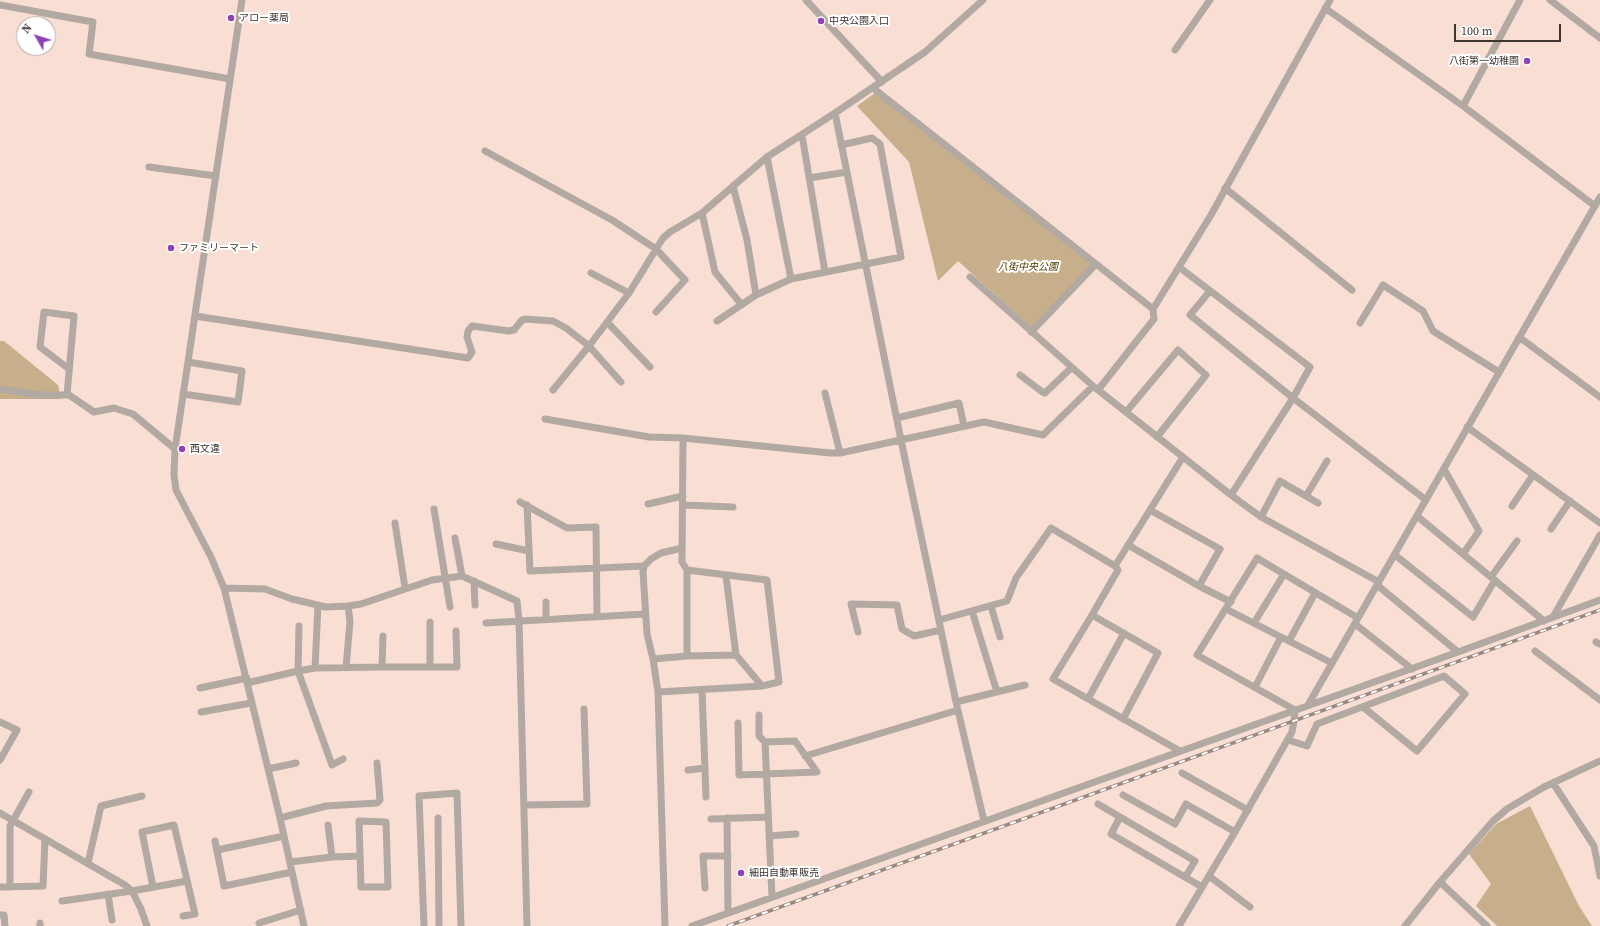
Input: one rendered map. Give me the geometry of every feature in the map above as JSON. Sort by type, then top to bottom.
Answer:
[{"type":"street","points":[[242,0],[175,449],[174,475],[176,490],[211,557],[224,588],[280,818],[304,926]]},
{"type":"street","points":[[806,0],[882,82]]},
{"type":"street","points":[[553,390],[589,346],[629,293],[662,238],[702,213],[767,157],[873,88],[925,52],[983,0]]},
{"type":"street","points":[[1175,50],[1210,0]]},
{"type":"street","points":[[545,419],[649,437],[683,438],[830,453],[901,440],[984,422],[1043,435],[1096,388],[1154,319],[1153,309],[1225,188],[1330,0]]},
{"type":"street","points":[[1463,106],[1520,0]]},
{"type":"street","points":[[1550,0],[1600,38]]},
{"type":"street","points":[[0,5],[93,22],[89,54],[230,79]]},
{"type":"street","points":[[1325,8],[1463,106],[1595,206]]},
{"type":"street","points":[[873,88],[1153,309]]},
{"type":"street","points":[[835,113],[896,418],[956,702],[984,821]]},
{"type":"street","points":[[802,135],[825,272]]},
{"type":"street","points":[[717,321],[756,295],[791,279],[901,256],[880,144],[872,138],[842,145]]},
{"type":"street","points":[[485,151],[612,220],[656,248],[685,280],[656,312]]},
{"type":"street","points":[[767,157],[791,279]]},
{"type":"street","points":[[149,167],[216,176]]},
{"type":"street","points":[[809,178],[847,172]]},
{"type":"street","points":[[733,186],[747,240],[756,295]]},
{"type":"street","points":[[1225,188],[1352,290]]},
{"type":"street","points":[[1308,706],[1600,197]]},
{"type":"street","points":[[702,213],[715,272],[741,304]]},
{"type":"street","points":[[1031,332],[1096,264]]},
{"type":"street","points":[[1178,267],[1310,367],[1293,398],[1231,495]]},
{"type":"street","points":[[592,273],[629,293]]},
{"type":"street","points":[[970,277],[1072,368],[1231,495],[1261,517],[1378,584],[1458,652]]},
{"type":"street","points":[[1360,324],[1383,285],[1423,311],[1433,331],[1499,372]]},
{"type":"street","points":[[1210,291],[1190,315],[1293,398],[1426,500]]},
{"type":"street","points":[[67,395],[74,316],[44,312],[40,347],[69,369]]},
{"type":"street","points":[[195,316],[468,358],[472,352],[468,331],[472,326],[509,332],[518,326],[522,320],[532,318],[553,321],[566,328],[589,346],[621,382]]},
{"type":"street","points":[[607,322],[650,367]]},
{"type":"street","points":[[1520,337],[1600,397]]},
{"type":"street","points":[[1126,412],[1178,350],[1206,375],[1157,437]]},
{"type":"street","points":[[183,394],[238,402],[242,371],[188,362]]},
{"type":"street","points":[[1020,375],[1045,393],[1072,368]]},
{"type":"street","points":[[0,389],[39,395],[69,395],[94,412],[114,408],[134,414],[175,449]]},
{"type":"street","points":[[825,393],[840,452]]},
{"type":"street","points":[[896,418],[959,403],[964,426]]},
{"type":"street","points":[[1468,427],[1600,523]]},
{"type":"street","points":[[683,438],[682,562],[687,570],[687,656]]},
{"type":"street","points":[[1115,566],[1183,457]]},
{"type":"street","points":[[1306,496],[1327,461]]},
{"type":"street","points":[[1444,469],[1479,531],[1463,554]]},
{"type":"street","points":[[1512,506],[1533,474]]},
{"type":"street","points":[[1261,517],[1280,482],[1318,503]]},
{"type":"street","points":[[648,504],[683,496]]},
{"type":"street","points":[[1551,529],[1570,501]]},
{"type":"street","points":[[597,616],[597,568],[596,527],[567,528],[524,503],[530,571],[597,568],[644,566],[651,559],[661,553],[682,548]]},
{"type":"street","points":[[683,505],[733,507]]},
{"type":"street","points":[[434,509],[450,607]]},
{"type":"street","points":[[1150,510],[1220,549],[1199,586]]},
{"type":"street","points":[[1417,516],[1544,621]]},
{"type":"street","points":[[395,523],[405,588]]},
{"type":"street","points":[[939,620],[1007,602],[1016,578],[1051,528],[1115,566],[1118,570],[1053,679],[1180,751]]},
{"type":"street","points":[[1553,617],[1600,535]]},
{"type":"street","points":[[455,538],[462,576]]},
{"type":"street","points":[[1395,555],[1473,617],[1493,578],[1516,540]]},
{"type":"street","points":[[496,544],[529,551]]},
{"type":"street","points":[[1128,545],[1199,586],[1231,602]]},
{"type":"street","points":[[1294,710],[1197,655],[1257,558],[1315,592],[1356,621],[1412,669]]},
{"type":"street","points":[[644,566],[647,634],[653,658],[658,692],[665,926]]},
{"type":"street","points":[[658,692],[762,686],[779,682],[767,580],[687,570]]},
{"type":"street","points":[[1254,623],[1284,574]]},
{"type":"street","points":[[224,588],[265,589],[292,599],[326,607],[348,606],[361,604],[432,580],[462,576],[517,601],[519,620],[527,926]]},
{"type":"street","points":[[726,576],[736,655],[762,686]]},
{"type":"street","points":[[474,581],[475,605]]},
{"type":"street","points":[[1288,641],[1315,592]]},
{"type":"street","points":[[692,926],[1412,669],[1600,600]]},
{"type":"street","points":[[546,602],[546,619]]},
{"type":"street","points":[[858,632],[851,604],[897,604],[902,629],[914,636],[941,630]]},
{"type":"street","points":[[314,668],[318,605]]},
{"type":"street","points":[[346,668],[350,621],[348,606]]},
{"type":"street","points":[[991,606],[1000,637]]},
{"type":"street","points":[[1226,609],[1332,663]]},
{"type":"street","points":[[972,611],[997,692]]},
{"type":"street","points":[[486,623],[645,614]]},
{"type":"street","points":[[1092,615],[1158,652],[1123,719]]},
{"type":"street","points":[[430,622],[430,667]]},
{"type":"street","points":[[299,626],[298,670],[332,765],[343,759]]},
{"type":"street","points":[[200,688],[314,668],[456,667],[456,631]]},
{"type":"street","points":[[1088,699],[1124,633]]},
{"type":"street","points":[[382,667],[383,636]]},
{"type":"street","points":[[1254,687],[1281,637]]},
{"type":"street","points":[[1536,651],[1600,700]]},
{"type":"street","points":[[653,658],[736,655]]},
{"type":"street","points":[[1288,740],[1307,746],[1317,724],[1444,676],[1465,694],[1416,751],[1363,707]]},
{"type":"street","points":[[956,702],[1025,685]]},
{"type":"street","points":[[702,690],[706,797]]},
{"type":"street","points":[[201,712],[252,703]]},
{"type":"street","points":[[524,805],[587,804],[584,709]]},
{"type":"street","points":[[805,756],[958,710]]},
{"type":"street","points":[[1179,926],[1288,740],[1292,732],[1294,710]]},
{"type":"street","points":[[759,715],[759,736],[765,742],[772,898]]},
{"type":"street","points":[[0,722],[17,730],[0,760]]},
{"type":"street","points":[[738,723],[739,775],[817,772],[794,741],[765,742]]},
{"type":"street","points":[[1405,926],[1440,882],[1493,821],[1507,809],[1553,783],[1600,762]]},
{"type":"street","points":[[268,769],[296,763]]},
{"type":"street","points":[[280,818],[326,806],[377,803],[380,800],[376,763]]},
{"type":"street","points":[[688,770],[705,768]]},
{"type":"street","points":[[1182,773],[1248,810]]},
{"type":"street","points":[[1553,783],[1594,846],[1600,876]]},
{"type":"street","points":[[10,887],[10,826],[29,792]]},
{"type":"street","points":[[424,926],[419,796],[456,793],[461,926]]},
{"type":"street","points":[[1123,795],[1175,824],[1186,804],[1235,832]]},
{"type":"street","points":[[88,863],[101,806],[142,796]]},
{"type":"street","points":[[1098,804],[1195,861],[1186,876]]},
{"type":"street","points":[[0,813],[88,863],[132,891],[147,926]]},
{"type":"street","points":[[711,819],[768,817]]},
{"type":"street","points":[[1120,817],[1111,834],[1186,876],[1202,887]]},
{"type":"street","points":[[438,818],[439,926]]},
{"type":"street","points":[[727,818],[728,913]]},
{"type":"street","points":[[359,821],[386,822],[388,887],[361,887],[360,856],[359,821]]},
{"type":"street","points":[[153,887],[142,832],[174,826],[194,914],[183,916]]},
{"type":"street","points":[[328,826],[332,857]]},
{"type":"street","points":[[769,836],[796,834]]},
{"type":"street","points":[[217,850],[284,836]]},
{"type":"street","points":[[0,887],[43,886],[45,839]]},
{"type":"street","points":[[215,841],[224,886],[292,872]]},
{"type":"street","points":[[290,862],[332,857],[360,856]]},
{"type":"street","points":[[705,888],[703,856],[728,856]]},
{"type":"street","points":[[1209,876],[1250,907]]},
{"type":"street","points":[[62,901],[187,881]]},
{"type":"street","points":[[1440,882],[1487,926]]},
{"type":"street","points":[[108,894],[112,920]]},
{"type":"street","points":[[259,923],[301,910]]},
{"type":"street","points":[[0,915],[4,915],[5,926]]},
{"type":"green space","name":"八街中央公園","points":[[875,93],[1093,265],[1032,328],[958,261],[938,281],[909,162],[857,106]]},
{"type":"green space","points":[[0,341],[4,341],[58,385],[61,399],[0,399]]},
{"type":"green space","points":[[1530,806],[1579,906],[1592,926],[1497,926],[1476,906],[1491,884],[1469,854],[1496,824]]},
{"type":"railway","points":[[728,926],[1600,610]]},
{"type":"place","name":"アロー薬局","points":[[231,18]]},
{"type":"place","name":"中央公園入口","points":[[821,21]]},
{"type":"place","name":"八街第一幼稚園","points":[[1527,61]]},
{"type":"place","name":"ファミリーマート","points":[[171,248]]},
{"type":"place","name":"西文違","points":[[182,449]]},
{"type":"place","name":"細田自動車販売","points":[[741,873]]}]
